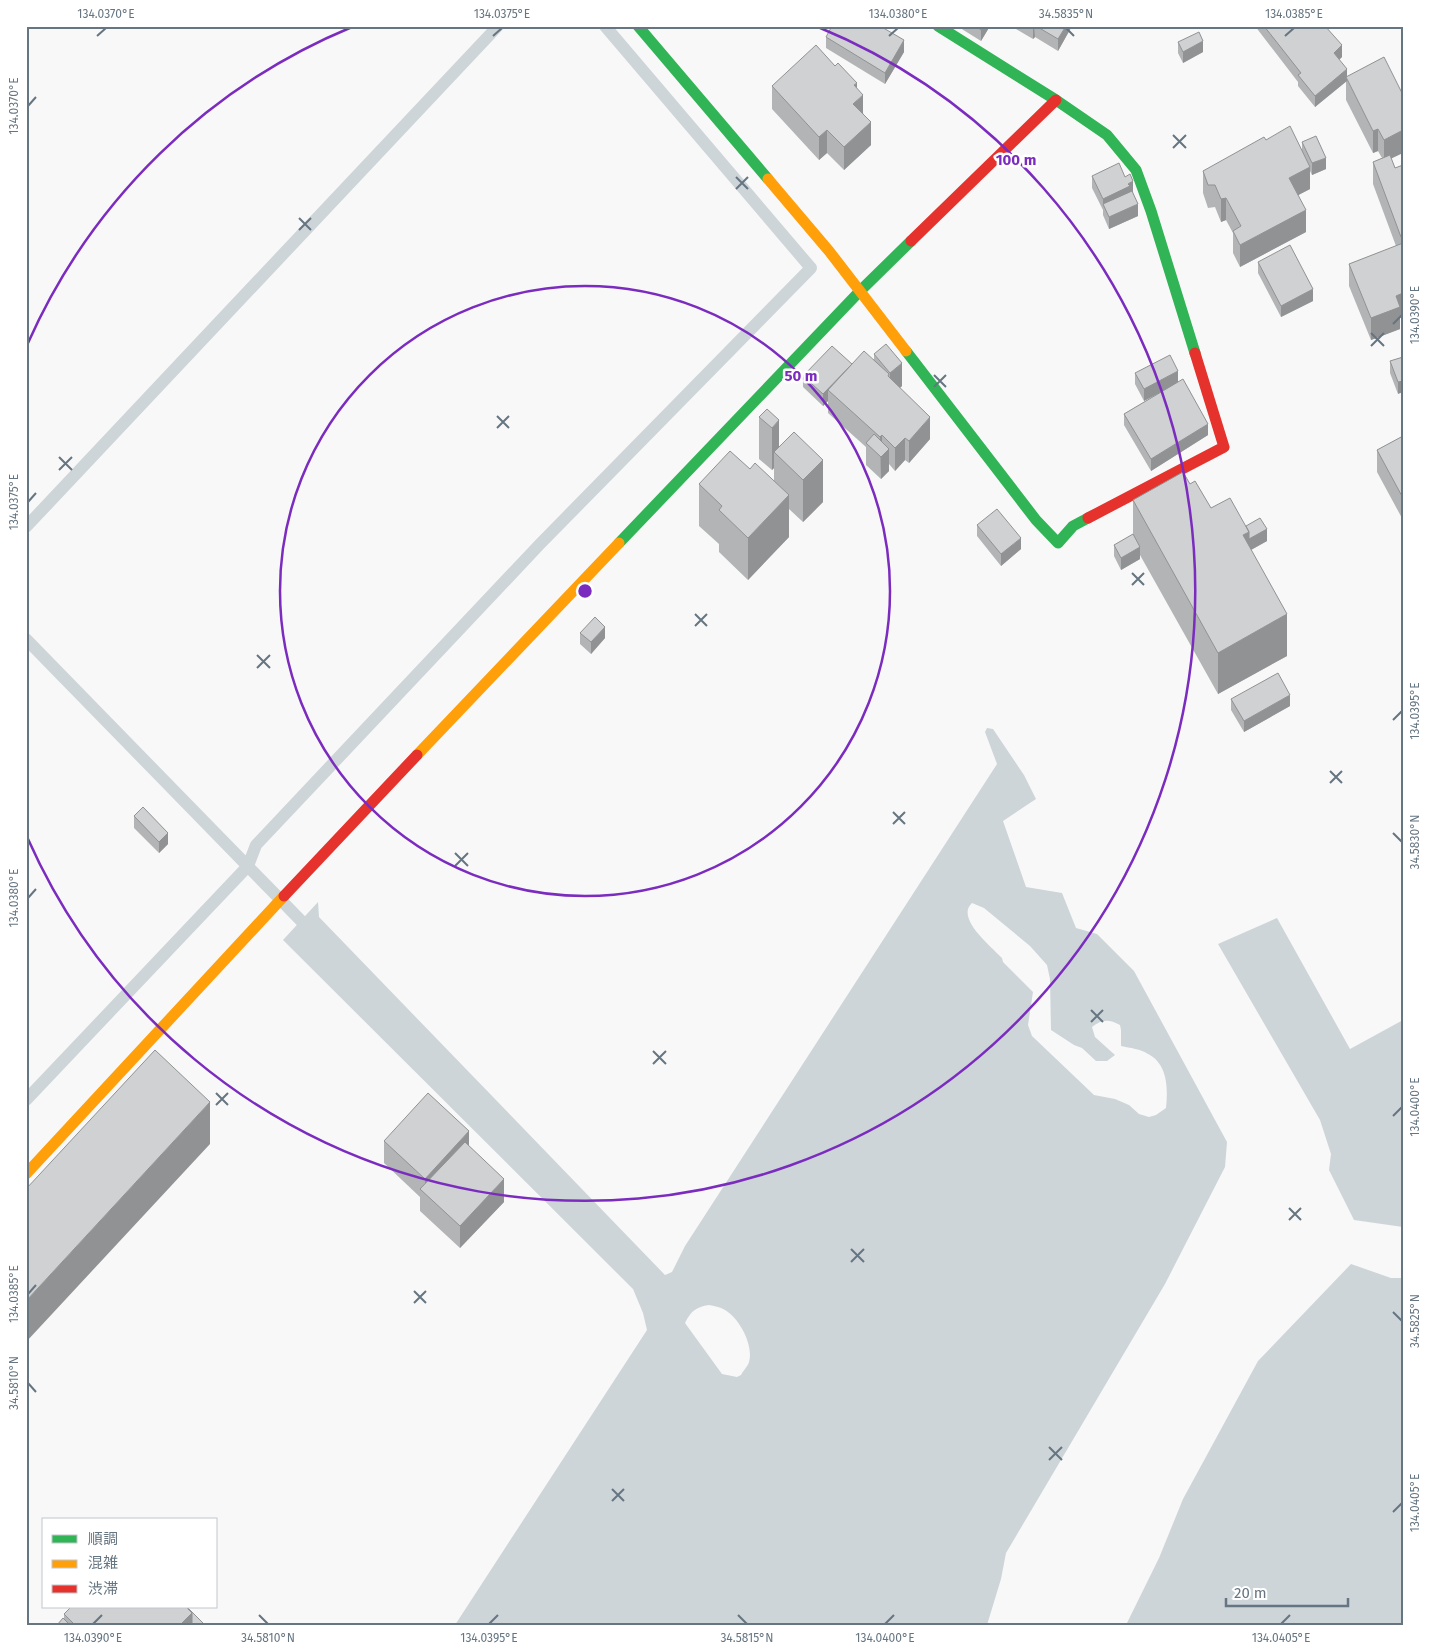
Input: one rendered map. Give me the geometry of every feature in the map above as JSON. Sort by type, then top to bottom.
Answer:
[{"type":"street","points":[[638,26],[829,251],[1036,520],[1058,543],[1072,526],[1224,447],[1151,211],[1136,170],[1107,135],[1056,100],[938,26]]},
{"type":"street","points":[[26,1174],[329,848],[859,292],[1056,100]]},
{"type":"shaded area","points":[[987,728],[993,729],[1024,775],[1036,799],[1003,821],[1026,887],[1062,893],[1076,928],[1097,934],[1134,971],[1227,1142],[1225,1167],[1165,1284],[1006,1553],[1001,1579],[987,1625],[455,1625],[647,1330],[643,1313],[633,1289],[283,940],[318,902],[319,917],[665,1275],[672,1272],[685,1246],[997,764],[985,732]],"holes":[[[972,903],[984,908],[1030,946],[1047,965],[1050,979],[1051,1030],[1082,1048],[1096,1061],[1107,1061],[1115,1055],[1095,1037],[1092,1027],[1099,1022],[1106,1021],[1120,1025],[1121,1046],[1145,1052],[1155,1058],[1160,1064],[1166,1085],[1166,1108],[1156,1115],[1149,1117],[1139,1114],[1129,1105],[1115,1099],[1094,1095],[1032,1036],[1028,1025],[1033,992],[1003,962],[1002,958],[971,924],[968,909]],[[709,1305],[721,1308],[730,1314],[740,1325],[747,1340],[750,1355],[749,1362],[741,1375],[737,1377],[722,1374],[685,1323],[694,1310]]]},
{"type":"shaded area","points":[[1277,918],[1350,1049],[1403,1020],[1403,1227],[1354,1220],[1329,1170],[1331,1154],[1320,1120],[1218,944]]},
{"type":"shaded area","points":[[1351,1264],[1391,1278],[1403,1278],[1403,1625],[1126,1625],[1159,1558],[1183,1499],[1258,1361]]},
{"type":"building","points":[[832,26],[880,26],[904,40],[885,73],[826,37]]},
{"type":"building","points":[[1036,26],[1066,26],[1058,39]]},
{"type":"building","points":[[1264,26],[1325,26],[1342,45],[1334,53],[1347,69],[1315,96],[1298,75],[1301,73]]},
{"type":"building","points":[[1199,32],[1203,41],[1183,52],[1178,42]]},
{"type":"building","points":[[816,45],[835,66],[838,63],[857,83],[854,85],[863,95],[853,104],[871,122],[844,147],[827,130],[819,137],[772,86]]},
{"type":"building","points":[[1384,57],[1403,95],[1403,130],[1384,140],[1378,129],[1373,131],[1346,77]]},
{"type":"building","points":[[1290,126],[1310,167],[1289,178],[1306,210],[1240,245],[1233,231],[1241,226],[1226,198],[1221,199],[1215,185],[1208,185],[1203,171],[1264,137],[1266,140]]},
{"type":"building","points":[[1316,136],[1326,158],[1312,163],[1302,142]]},
{"type":"building","points":[[1390,155],[1395,168],[1403,165],[1403,236],[1401,237],[1373,162]]},
{"type":"building","points":[[1119,163],[1125,177],[1130,174],[1133,181],[1128,184],[1130,186],[1103,199],[1092,176]]},
{"type":"building","points":[[1132,191],[1138,204],[1109,217],[1103,204]]},
{"type":"building","points":[[1403,243],[1403,293],[1396,296],[1400,307],[1371,318],[1349,264]]},
{"type":"building","points":[[1290,245],[1313,289],[1281,306],[1258,262]]},
{"type":"building","points":[[886,344],[902,363],[890,373],[874,354]]},
{"type":"building","points":[[832,346],[852,364],[823,394],[803,376]]},
{"type":"building","points":[[864,351],[930,417],[909,441],[905,438],[895,448],[882,435],[880,437],[828,390]]},
{"type":"building","points":[[1170,355],[1178,371],[1144,389],[1135,373]]},
{"type":"building","points":[[1403,357],[1403,381],[1398,382],[1390,361]]},
{"type":"building","points":[[1183,379],[1208,424],[1151,459],[1124,414]]},
{"type":"building","points":[[767,409],[779,420],[772,428],[759,417]]},
{"type":"building","points":[[794,432],[823,460],[803,480],[774,452]]},
{"type":"building","points":[[874,434],[889,449],[881,457],[866,443]]},
{"type":"building","points":[[1403,436],[1403,498],[1377,450]]},
{"type":"building","points":[[730,451],[750,469],[755,463],[789,495],[748,538],[719,510],[722,506],[699,484]]},
{"type":"building","points":[[1183,472],[1190,484],[1195,481],[1211,508],[1230,498],[1249,532],[1243,535],[1287,614],[1218,653],[1133,500]]},
{"type":"building","points":[[997,509],[1021,538],[1001,554],[977,525]]},
{"type":"building","points":[[1260,518],[1267,529],[1249,539],[1249,532],[1246,526]]},
{"type":"building","points":[[1133,534],[1140,547],[1121,558],[1114,545]]},
{"type":"building","points":[[595,617],[605,627],[591,642],[580,633]]},
{"type":"building","points":[[1278,673],[1290,695],[1244,721],[1231,699]]},
{"type":"building","points":[[143,807],[168,833],[159,842],[134,816]]},
{"type":"building","points":[[155,1050],[210,1102],[26,1301],[26,1189]]},
{"type":"building","points":[[428,1093],[469,1131],[425,1179],[384,1141]]},
{"type":"building","points":[[465,1142],[504,1179],[460,1226],[420,1189]]},
{"type":"building","points":[[70,1608],[187,1608],[192,1613],[180,1625],[75,1625],[64,1614]]},
{"type":"building","points":[[187,1608],[205,1625],[192,1625],[192,1613]]},
{"type":"building","points":[[63,1618],[70,1625],[57,1625]]},
{"type":"waterway","points":[[26,527],[498,26]]},
{"type":"waterway","points":[[26,1100],[248,866],[256,845],[540,544],[811,268],[605,26]]},
{"type":"waterway","points":[[26,639],[313,933]]},
{"type":"traffic: fast","points":[[638,26],[768,179]]},
{"type":"traffic: fast","points":[[938,26],[1056,100],[1107,135],[1136,170],[1151,211],[1195,353]]},
{"type":"traffic: fast","points":[[619,543],[859,292],[911,241]]},
{"type":"traffic: fast","points":[[906,351],[1036,520],[1058,543],[1073,526],[1088,518]]},
{"type":"traffic: slow","points":[[768,179],[829,251],[906,351]]},
{"type":"traffic: slow","points":[[417,755],[619,543]]},
{"type":"traffic: slow","points":[[26,1174],[284,896]]},
{"type":"traffic: jam","points":[[911,241],[1056,100]]},
{"type":"traffic: jam","points":[[1088,518],[1224,447],[1195,353]]},
{"type":"traffic: jam","points":[[284,896],[417,755]]}]
